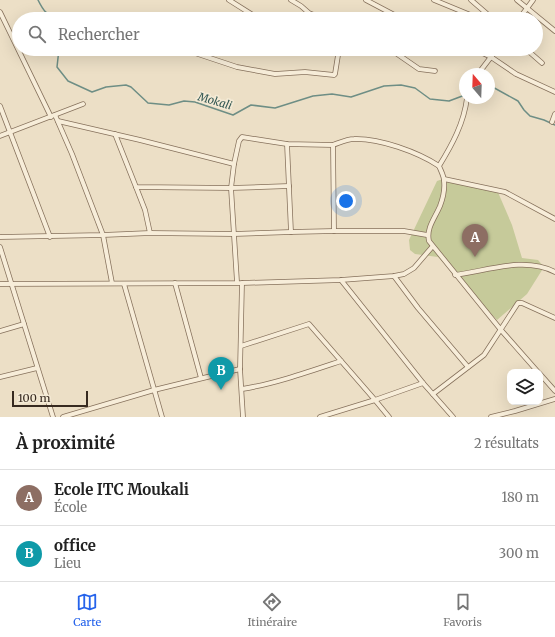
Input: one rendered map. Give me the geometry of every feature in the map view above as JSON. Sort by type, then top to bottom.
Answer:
[{"type":"street","points":[[229,0],[248,12]]},
{"type":"street","points":[[291,0],[307,12]]},
{"type":"street","points":[[366,0],[389,12]]},
{"type":"street","points":[[434,0],[463,12]]},
{"type":"street","points":[[471,0],[485,12]]},
{"type":"street","points":[[517,0],[532,12]]},
{"type":"street","points":[[524,12],[533,0]]},
{"type":"street","points":[[0,12],[12,37]]},
{"type":"street","points":[[543,21],[555,31]]},
{"type":"street","points":[[21,56],[50,117]]},
{"type":"street","points":[[202,56],[237,66],[275,74],[305,72],[334,75],[338,56]]},
{"type":"street","points":[[400,56],[419,69],[435,71]]},
{"type":"street","points":[[534,56],[542,63]]},
{"type":"street","points":[[483,68],[491,57],[516,74],[555,92]]},
{"type":"street","points":[[0,136],[83,104]]},
{"type":"street","points":[[439,166],[450,147],[464,115],[466,104]]},
{"type":"street","points":[[0,106],[50,236]]},
{"type":"street","points":[[552,122],[555,114]]},
{"type":"street","points":[[55,115],[72,154],[103,235],[112,283]]},
{"type":"street","points":[[58,121],[234,164]]},
{"type":"street","points":[[115,134],[145,210],[150,233]]},
{"type":"street","points":[[242,417],[240,369],[240,283],[234,234],[231,188],[234,164],[239,141],[242,137],[287,144],[333,145],[354,139],[380,142],[419,154],[439,166],[444,179],[444,191],[441,205],[429,228],[427,235],[428,241],[501,330],[535,369]]},
{"type":"street","points":[[287,144],[291,232]]},
{"type":"street","points":[[333,145],[334,231]]},
{"type":"street","points":[[444,179],[505,192],[555,219]]},
{"type":"street","points":[[136,188],[231,188],[289,186]]},
{"type":"street","points":[[0,237],[150,233],[234,234],[334,231],[404,231],[427,235]]},
{"type":"street","points":[[0,247],[53,417]]},
{"type":"street","points":[[0,284],[240,283],[342,280],[394,276],[404,274],[414,268],[432,247]]},
{"type":"street","points":[[455,275],[525,264],[541,266],[555,272]]},
{"type":"street","points":[[394,276],[418,308],[468,367]]},
{"type":"street","points":[[342,280],[423,383],[453,417]]},
{"type":"street","points":[[175,283],[201,378]]},
{"type":"street","points":[[124,284],[162,417]]},
{"type":"street","points":[[433,394],[484,355],[520,302],[555,318]]},
{"type":"street","points":[[0,331],[24,324]]},
{"type":"street","points":[[241,346],[309,324],[389,417]]},
{"type":"street","points":[[242,389],[314,370],[341,361]]},
{"type":"street","points":[[0,377],[37,368]]},
{"type":"street","points":[[63,417],[154,390],[240,369]]},
{"type":"street","points":[[543,377],[555,391]]},
{"type":"street","points":[[320,417],[423,383]]},
{"type":"street","points":[[491,417],[555,398]]},
{"type":"green space","points":[[446,178],[497,190],[512,225],[522,258],[538,260],[544,267],[527,294],[497,320],[438,257],[415,254],[410,250],[409,240],[437,181]]},
{"type":"waterway","name":"Mokali","points":[[38,0],[46,12]]},
{"type":"waterway","name":"Mokali","points":[[58,56],[57,67],[68,81],[92,92],[106,87],[126,85],[131,87],[148,103],[169,105],[184,101],[195,102],[233,115],[251,105],[275,108],[313,96],[332,94],[351,97],[384,86],[401,85],[415,88],[430,99],[449,101],[459,97]]},
{"type":"waterway","name":"Mokali","points":[[495,88],[518,101],[530,116],[555,125]]},
{"type":"place","name":"Ecole ITC Moukali","points":[[475,257]]},
{"type":"place","name":"office","points":[[221,390]]}]
